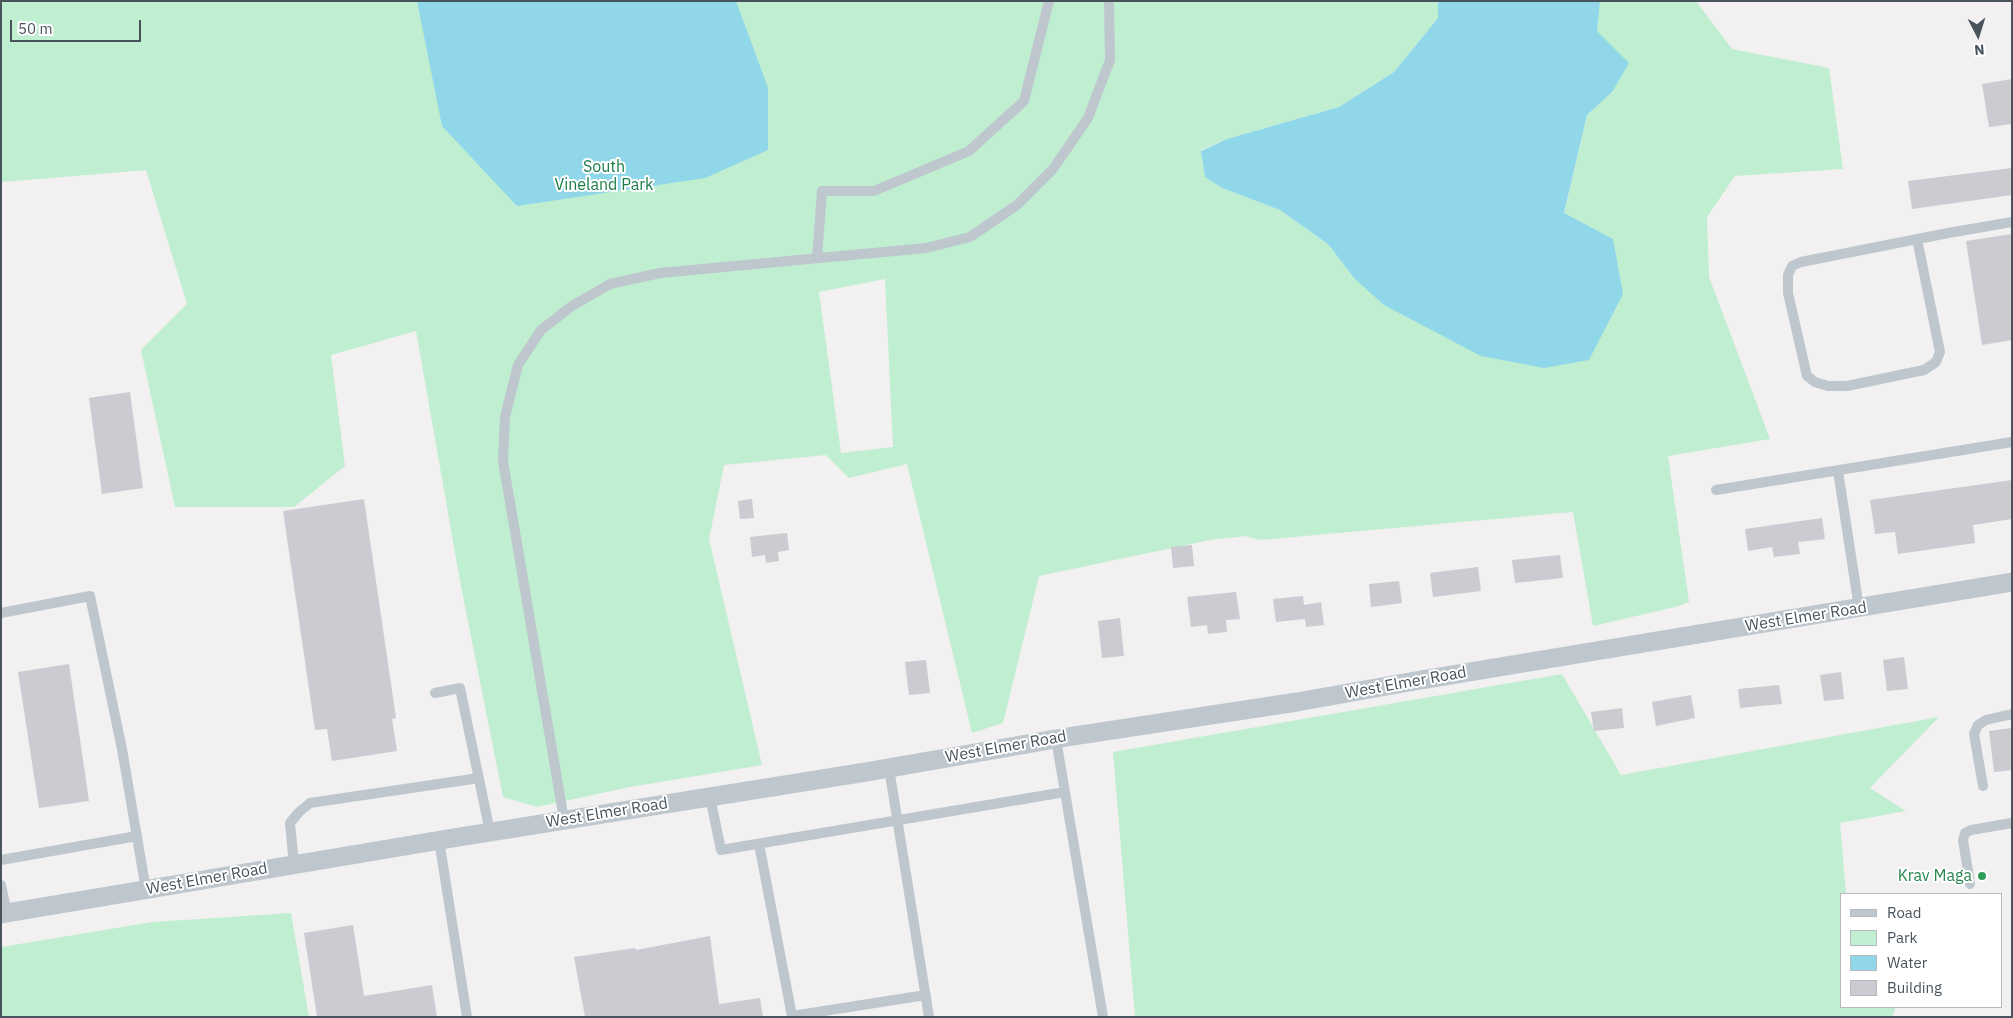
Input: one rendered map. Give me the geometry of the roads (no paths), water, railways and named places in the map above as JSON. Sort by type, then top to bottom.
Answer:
[{"type":"street","name":"West Elmer Road","points":[[4,914],[439,840],[889,768],[1056,739],[1298,702],[2012,582]]},
{"type":"lane","points":[[817,258],[822,191],[874,191],[969,151],[1024,101],[1048,1]]},
{"type":"lane","points":[[564,820],[504,461],[506,417],[518,365],[541,330],[572,306],[610,284],[660,274],[926,248],[970,237],[1017,205],[1053,169],[1088,118],[1110,60],[1109,1]]},
{"type":"lane","points":[[1917,239],[1940,352],[1936,362],[1924,370],[1848,386],[1828,386],[1815,382],[1807,376],[1788,293],[1788,275],[1792,266],[1801,262],[1917,239],[2012,222]]},
{"type":"lane","points":[[1716,490],[2012,442]]},
{"type":"lane","points":[[1838,471],[1859,608]]},
{"type":"lane","points":[[1,613],[90,596],[122,748],[146,890]]},
{"type":"lane","points":[[435,693],[460,688],[490,832]]},
{"type":"lane","points":[[1983,786],[1974,734],[1978,725],[1986,720],[2012,714]]},
{"type":"lane","points":[[1056,739],[1103,1017]]},
{"type":"lane","points":[[889,768],[929,1017]]},
{"type":"lane","points":[[294,865],[290,823],[310,803],[479,778]]},
{"type":"lane","points":[[710,797],[721,850],[1065,792]]},
{"type":"lane","points":[[1970,884],[1963,840],[1965,833],[1971,830],[2012,823]]},
{"type":"lane","points":[[1,860],[137,836]]},
{"type":"lane","points":[[439,840],[467,1017]]},
{"type":"lane","points":[[759,844],[792,1016],[926,995]]},
{"type":"lane","points":[[1,885],[4,914]]},
{"type":"water","points":[[417,1],[736,1],[768,88],[768,150],[705,178],[517,206],[442,126]]},
{"type":"water","points":[[1438,1],[1600,1],[1597,31],[1629,63],[1612,92],[1587,115],[1564,213],[1613,239],[1623,294],[1589,360],[1544,368],[1481,356],[1384,305],[1354,278],[1328,244],[1280,210],[1222,188],[1205,177],[1201,151],[1227,139],[1339,107],[1394,72],[1438,18]]},
{"type":"place","name":"Krav Maga","points":[[1982,876]]},
{"type":"park label","name":"South Vineland Park","points":[[604,176]]}]
